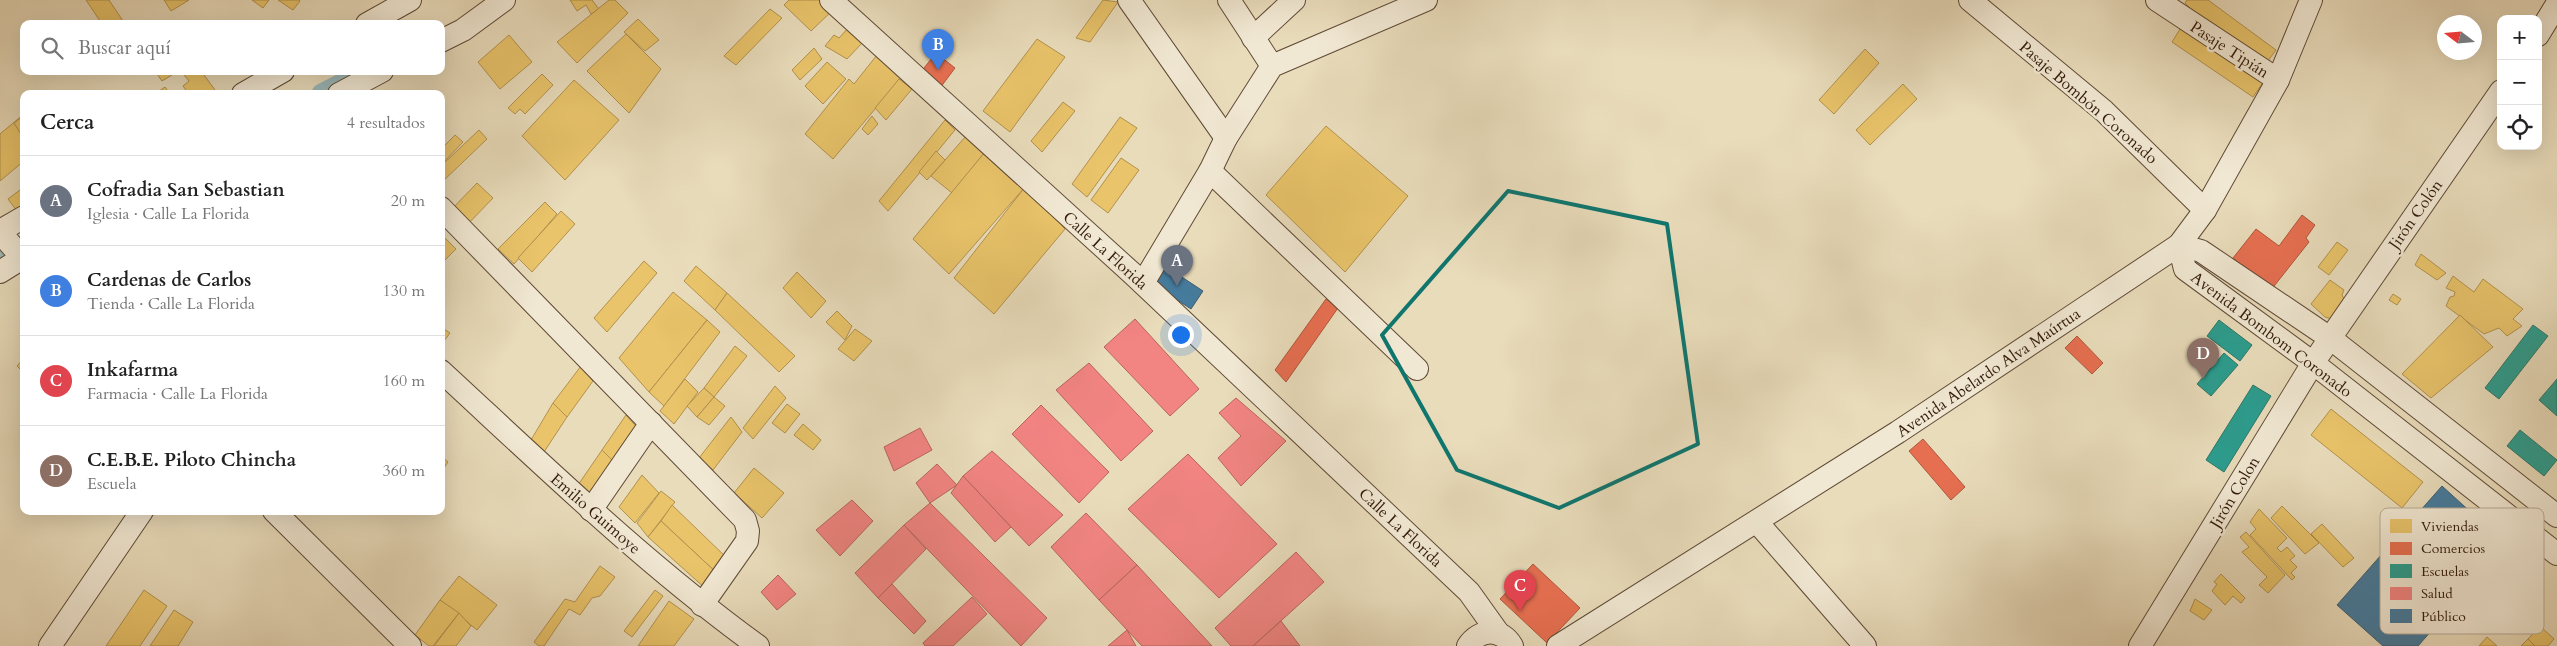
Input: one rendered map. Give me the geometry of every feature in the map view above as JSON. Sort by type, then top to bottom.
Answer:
[{"type":"street","points":[[374,20],[410,0]]},
{"type":"street","points":[[445,39],[463,30],[504,0]]},
{"type":"street","name":"Calle La Florida","points":[[832,0],[1143,283],[1469,592],[1506,640]]},
{"type":"street","points":[[1129,0],[1226,138]]},
{"type":"street","points":[[1229,0],[1272,66]]},
{"type":"street","points":[[1253,38],[1294,0]]},
{"type":"street","points":[[1143,283],[1210,171],[1226,138],[1272,66],[1426,0]]},
{"type":"street","name":"Pasaje Bombón Coronado","points":[[1970,0],[2104,111],[2205,210]]},
{"type":"street","name":"Pasaje Tipián","points":[[2157,0],[2278,80]]},
{"type":"street","name":"Avenida Abelardo Alva Maúrtua","points":[[1558,646],[1898,432],[2179,245],[2205,210],[2278,80],[2311,0]]},
{"type":"street","points":[[2542,28],[2557,4]]},
{"type":"street","points":[[250,90],[276,75]]},
{"type":"street","points":[[346,90],[374,75]]},
{"type":"street","name":"Jirón Colón","points":[[2330,338],[2497,97]]},
{"type":"street","points":[[1210,171],[1417,369]]},
{"type":"street","points":[[445,212],[745,520],[748,532],[747,542],[702,605]]},
{"type":"street","points":[[20,219],[0,231],[20,254]]},
{"type":"street","name":"Avenida Bombom Coronado","points":[[2498,508],[2313,363],[2185,269],[2179,245],[2201,251],[2330,338],[2557,516]]},
{"type":"street","points":[[0,272],[20,260]]},
{"type":"street","name":"Jirón Colon","points":[[2140,646],[2330,338]]},
{"type":"street","name":"Emilio Guimoye","points":[[445,375],[591,510],[702,605],[758,646]]},
{"type":"street","points":[[591,510],[651,423]]},
{"type":"street","points":[[50,646],[139,515]]},
{"type":"street","points":[[278,515],[410,646]]},
{"type":"street","points":[[1757,522],[1865,646]]},
{"type":"street","name":"Avenida Bombom Coronado","points":[[2544,544],[2557,554]]},
{"type":"street","points":[[1468,646],[1478,635],[1485,632],[1506,640]]},
{"type":"highlighted area","points":[[1508,191],[1667,224],[1698,444],[1559,508],[1457,470],[1382,335]]},
{"type":"building: Viviendas","points":[[86,0],[109,0],[122,20],[99,20]]},
{"type":"building: Viviendas","points":[[164,0],[189,0],[171,11]]},
{"type":"building: Viviendas","points":[[252,0],[269,0],[263,8]]},
{"type":"building: Viviendas","points":[[278,0],[299,0],[300,1],[293,10]]},
{"type":"building: Viviendas","points":[[570,0],[592,0],[599,9],[591,14],[586,5],[577,11]]},
{"type":"building: Viviendas","points":[[609,0],[615,0],[628,13],[577,63],[557,42]]},
{"type":"building: Viviendas","points":[[789,0],[826,0],[835,8],[811,31],[784,5]]},
{"type":"building: Viviendas","points":[[1103,0],[1118,2],[1090,42],[1076,38]]},
{"type":"building: Viviendas","points":[[2187,0],[2208,0],[2276,50],[2267,62],[2195,13],[2185,3]]},
{"type":"building: Viviendas","points":[[770,9],[782,18],[736,65],[724,56]]},
{"type":"building: Viviendas","points":[[638,19],[659,40],[645,51],[624,32]]},
{"type":"building: Viviendas","points":[[2182,26],[2264,81],[2253,97],[2172,42]]},
{"type":"building: Viviendas","points":[[849,27],[865,40],[847,59],[825,46],[834,35],[839,38]]},
{"type":"building: Viviendas","points":[[626,34],[661,69],[629,113],[587,71]]},
{"type":"building: Viviendas","points":[[509,35],[532,62],[500,89],[478,62]]},
{"type":"building: Viviendas","points":[[1037,39],[1065,57],[1010,132],[983,111]]},
{"type":"building: Viviendas","points":[[814,48],[822,59],[800,80],[792,70]]},
{"type":"building: Viviendas","points":[[1865,49],[1879,63],[1834,114],[1819,100]]},
{"type":"building: Viviendas","points":[[877,55],[902,77],[833,159],[805,134],[849,79],[854,84]]},
{"type":"building: Viviendas","points":[[827,62],[846,79],[823,104],[805,86]]},
{"type":"building: Viviendas","points":[[542,74],[553,85],[525,114],[520,109],[515,114],[508,108]]},
{"type":"building: Viviendas","points":[[158,75],[172,75],[162,81]]},
{"type":"building: Viviendas","points":[[184,75],[204,75],[215,90],[186,90],[183,86],[189,81]]},
{"type":"building: Viviendas","points":[[899,79],[912,89],[886,120],[875,108]]},
{"type":"building: Viviendas","points":[[574,80],[619,120],[565,180],[522,136]]},
{"type":"building: Viviendas","points":[[1903,84],[1917,99],[1870,145],[1856,130]]},
{"type":"building: Viviendas","points":[[1063,102],[1075,111],[1042,152],[1031,141]]},
{"type":"building: Viviendas","points":[[872,116],[878,124],[868,135],[862,129]]},
{"type":"building: Viviendas","points":[[20,117],[20,164],[0,181],[0,134]]},
{"type":"building: Viviendas","points":[[1120,117],[1137,128],[1087,197],[1072,184]]},
{"type":"building: Viviendas","points":[[20,118],[20,133],[14,123]]},
{"type":"building: Viviendas","points":[[945,120],[955,130],[888,211],[879,201]]},
{"type":"building: Viviendas","points":[[1326,126],[1408,196],[1345,272],[1266,195]]},
{"type":"building: Viviendas","points":[[479,130],[487,139],[445,179],[445,162]]},
{"type":"building: Viviendas","points":[[455,135],[463,142],[445,161],[445,145]]},
{"type":"building: Viviendas","points":[[966,136],[985,152],[952,193],[931,176]]},
{"type":"building: Viviendas","points":[[936,151],[945,160],[927,180],[919,172]]},
{"type":"building: Viviendas","points":[[985,152],[1025,187],[949,274],[913,239]]},
{"type":"building: Viviendas","points":[[1121,158],[1139,170],[1108,213],[1091,200]]},
{"type":"building: Viviendas","points":[[477,183],[493,198],[466,226],[450,211]]},
{"type":"building: Viviendas","points":[[1025,187],[1065,229],[994,314],[954,278]]},
{"type":"building: Viviendas","points":[[20,190],[20,215],[8,199]]},
{"type":"building: Viviendas","points":[[545,202],[557,214],[514,264],[498,249]]},
{"type":"building: Viviendas","points":[[561,211],[575,224],[532,272],[518,258]]},
{"type":"building: Viviendas","points":[[445,238],[456,249],[445,260]]},
{"type":"building: Viviendas","points":[[2337,242],[2348,250],[2329,275],[2318,267]]},
{"type":"building: Viviendas","points":[[2421,254],[2446,273],[2437,280],[2415,265]]},
{"type":"building: Viviendas","points":[[644,261],[657,273],[607,332],[594,318]]},
{"type":"building: Viviendas","points":[[696,266],[727,293],[715,310],[684,281]]},
{"type":"building: Viviendas","points":[[797,272],[826,301],[811,318],[783,288]]},
{"type":"building: Viviendas","points":[[2453,276],[2474,292],[2483,279],[2523,309],[2513,319],[2522,326],[2507,336],[2499,328],[2484,334],[2446,306],[2450,297],[2454,296],[2455,292],[2446,288]]},
{"type":"building: Viviendas","points":[[2330,280],[2344,290],[2342,295],[2346,303],[2335,320],[2325,317],[2311,304]]},
{"type":"building: Viviendas","points":[[673,292],[707,320],[649,392],[619,358]]},
{"type":"building: Viviendas","points":[[727,293],[795,356],[779,372],[715,310]]},
{"type":"building: Viviendas","points":[[2393,294],[2401,299],[2397,305],[2389,300]]},
{"type":"building: Viviendas","points":[[837,311],[852,326],[845,340],[826,322]]},
{"type":"building: Viviendas","points":[[2460,315],[2493,347],[2431,398],[2402,374]]},
{"type":"building: Viviendas","points":[[707,320],[720,332],[664,406],[649,392]]},
{"type":"building: Viviendas","points":[[855,329],[872,341],[854,361],[838,349]]},
{"type":"building: Viviendas","points":[[445,330],[450,333],[445,340]]},
{"type":"building: Viviendas","points":[[735,346],[747,356],[714,397],[704,388]]},
{"type":"building: Viviendas","points":[[581,366],[593,381],[567,417],[553,403]]},
{"type":"building: Viviendas","points":[[685,379],[698,392],[674,424],[660,411]]},
{"type":"building: Viviendas","points":[[775,386],[786,398],[753,439],[743,428]]},
{"type":"building: Viviendas","points":[[704,388],[714,397],[697,417],[687,406]]},
{"type":"building: Viviendas","points":[[714,397],[725,406],[709,425],[697,417]]},
{"type":"building: Viviendas","points":[[553,403],[567,417],[542,455],[528,445]]},
{"type":"building: Viviendas","points":[[787,404],[800,414],[785,433],[772,423]]},
{"type":"building: Viviendas","points":[[2331,409],[2423,482],[2402,508],[2311,435]]},
{"type":"building: Viviendas","points":[[626,415],[641,432],[616,464],[602,450]]},
{"type":"building: Viviendas","points":[[731,417],[742,432],[713,470],[699,458]]},
{"type":"building: Viviendas","points":[[803,424],[821,440],[813,450],[794,435]]},
{"type":"building: Viviendas","points":[[602,450],[616,464],[592,500],[576,488]]},
{"type":"building: Viviendas","points":[[754,468],[784,493],[762,518],[734,493]]},
{"type":"building: Viviendas","points":[[642,475],[659,493],[635,523],[619,507]]},
{"type":"building: Viviendas","points":[[661,491],[675,502],[648,537],[637,523]]},
{"type":"building: Viviendas","points":[[672,505],[729,560],[720,576],[661,521]]},
{"type":"building: Viviendas","points":[[2282,506],[2319,543],[2305,554],[2271,518]]},
{"type":"building: Viviendas","points":[[2259,509],[2287,538],[2277,548],[2281,552],[2287,547],[2295,556],[2290,560],[2297,567],[2291,573],[2295,577],[2292,580],[2250,535],[2256,529],[2250,522]]},
{"type":"building: Viviendas","points":[[661,521],[720,576],[706,589],[648,537]]},
{"type":"building: Viviendas","points":[[2322,524],[2354,558],[2343,567],[2311,534]]},
{"type":"building: Viviendas","points":[[2246,532],[2285,575],[2268,593],[2259,585],[2267,577],[2242,552],[2249,547],[2240,537]]},
{"type":"building: Viviendas","points":[[600,566],[615,577],[600,596],[592,598],[580,615],[569,609],[544,646],[539,646],[534,642],[565,599],[575,602]]},
{"type":"building: Viviendas","points":[[2221,574],[2245,598],[2241,603],[2233,596],[2225,605],[2212,591],[2217,584],[2214,582]]},
{"type":"building: Viviendas","points":[[459,576],[497,605],[477,630],[440,600]]},
{"type":"building: Viviendas","points":[[144,590],[167,606],[140,646],[106,646]]},
{"type":"building: Viviendas","points":[[655,590],[663,596],[632,637],[624,631]]},
{"type":"building: Viviendas","points":[[2195,599],[2212,610],[2204,620],[2190,611]]},
{"type":"building: Viviendas","points":[[440,600],[459,613],[433,646],[429,646],[415,635]]},
{"type":"building: Viviendas","points":[[669,601],[694,619],[674,646],[638,646]]},
{"type":"building: Viviendas","points":[[174,610],[193,622],[178,646],[150,646]]},
{"type":"building: Viviendas","points":[[459,613],[471,626],[456,646],[434,646]]},
{"type":"building: Viviendas","points":[[2544,630],[2554,639],[2548,646],[2535,646],[2528,639],[2533,634],[2544,634]]},
{"type":"building: Viviendas","points":[[2487,637],[2497,646],[2479,646]]},
{"type":"building: Viviendas","points":[[2528,639],[2535,646],[2521,646]]},
{"type":"building: Comercios","points":[[936,53],[955,68],[940,88],[920,73]]},
{"type":"building: Comercios","points":[[2302,215],[2315,225],[2306,238],[2309,242],[2271,290],[2233,258],[2256,229],[2279,246]]},
{"type":"building: Comercios","points":[[1326,299],[1338,308],[1286,382],[1275,370]]},
{"type":"building: Comercios","points":[[2077,336],[2103,363],[2092,374],[2065,348]]},
{"type":"building: Comercios","points":[[1923,439],[1965,487],[1951,500],[1909,451]]},
{"type":"building: Comercios","points":[[1533,564],[1580,608],[1547,643],[1500,599]]},
{"type":"building: Escuelas","points":[[2219,320],[2252,345],[2240,361],[2207,336]]},
{"type":"building: Escuelas","points":[[2533,325],[2548,336],[2499,399],[2485,388]]},
{"type":"building: Escuelas","points":[[2224,353],[2238,365],[2211,396],[2197,384]]},
{"type":"building: Escuelas","points":[[2557,379],[2557,416],[2539,400]]},
{"type":"building: Escuelas","points":[[2253,385],[2271,396],[2224,472],[2206,460]]},
{"type":"building: Escuelas","points":[[2520,430],[2557,460],[2544,476],[2507,446]]},
{"type":"building: Salud","points":[[1135,319],[1199,389],[1170,416],[1104,347]]},
{"type":"building: Salud","points":[[1089,363],[1153,431],[1121,461],[1056,390]]},
{"type":"building: Salud","points":[[1236,398],[1286,441],[1241,486],[1218,458],[1241,436],[1219,413]]},
{"type":"building: Salud","points":[[1041,405],[1109,472],[1079,503],[1012,434]]},
{"type":"building: Salud","points":[[920,428],[932,450],[894,471],[884,447]]},
{"type":"building: Salud","points":[[992,451],[1063,515],[1029,546],[963,476]]},
{"type":"building: Salud","points":[[1188,454],[1277,544],[1219,598],[1128,509]]},
{"type":"building: Salud","points":[[937,464],[957,485],[930,503],[916,483]]},
{"type":"building: Salud","points":[[963,476],[1011,527],[995,542],[951,493]]},
{"type":"building: Salud","points":[[852,500],[873,521],[840,556],[816,530]]},
{"type":"building: Salud","points":[[930,503],[1047,618],[1021,646],[904,525]]},
{"type":"building: Salud","points":[[1086,513],[1137,565],[1099,600],[1051,547]]},
{"type":"building: Salud","points":[[904,525],[926,549],[878,598],[855,573]]},
{"type":"building: Salud","points":[[1296,552],[1324,582],[1253,646],[1231,646],[1215,628]]},
{"type":"building: Salud","points":[[1137,565],[1212,646],[1142,646],[1099,600]]},
{"type":"building: Salud","points":[[778,575],[796,594],[777,610],[761,592]]},
{"type":"building: Salud","points":[[892,584],[926,621],[914,634],[878,598]]},
{"type":"building: Salud","points":[[972,597],[987,614],[953,646],[925,646],[923,643]]},
{"type":"building: Salud","points":[[1281,621],[1300,646],[1253,646]]},
{"type":"building: Salud","points":[[1127,630],[1136,646],[1108,646]]},
{"type":"building: Público","points":[[1162,264],[1203,291],[1191,309],[1150,282]]},
{"type":"building: Público","points":[[2442,486],[2466,508],[2423,508]]},
{"type":"building: Público","points":[[2380,556],[2380,634],[2429,634],[2418,646],[2383,646],[2337,605]]},
{"type":"waterway","points":[[329,90],[352,78]]},
{"type":"waterway","points":[[0,257],[20,247]]},
{"type":"place","name":"Cardenas de Carlos","points":[[938,70]]},
{"type":"place","name":"Cofradia San Sebastian","points":[[1177,286]]},
{"type":"place","name":"C.E.B.E. Piloto Chincha","points":[[2203,379]]},
{"type":"place","name":"Inkafarma","points":[[1520,611]]}]
